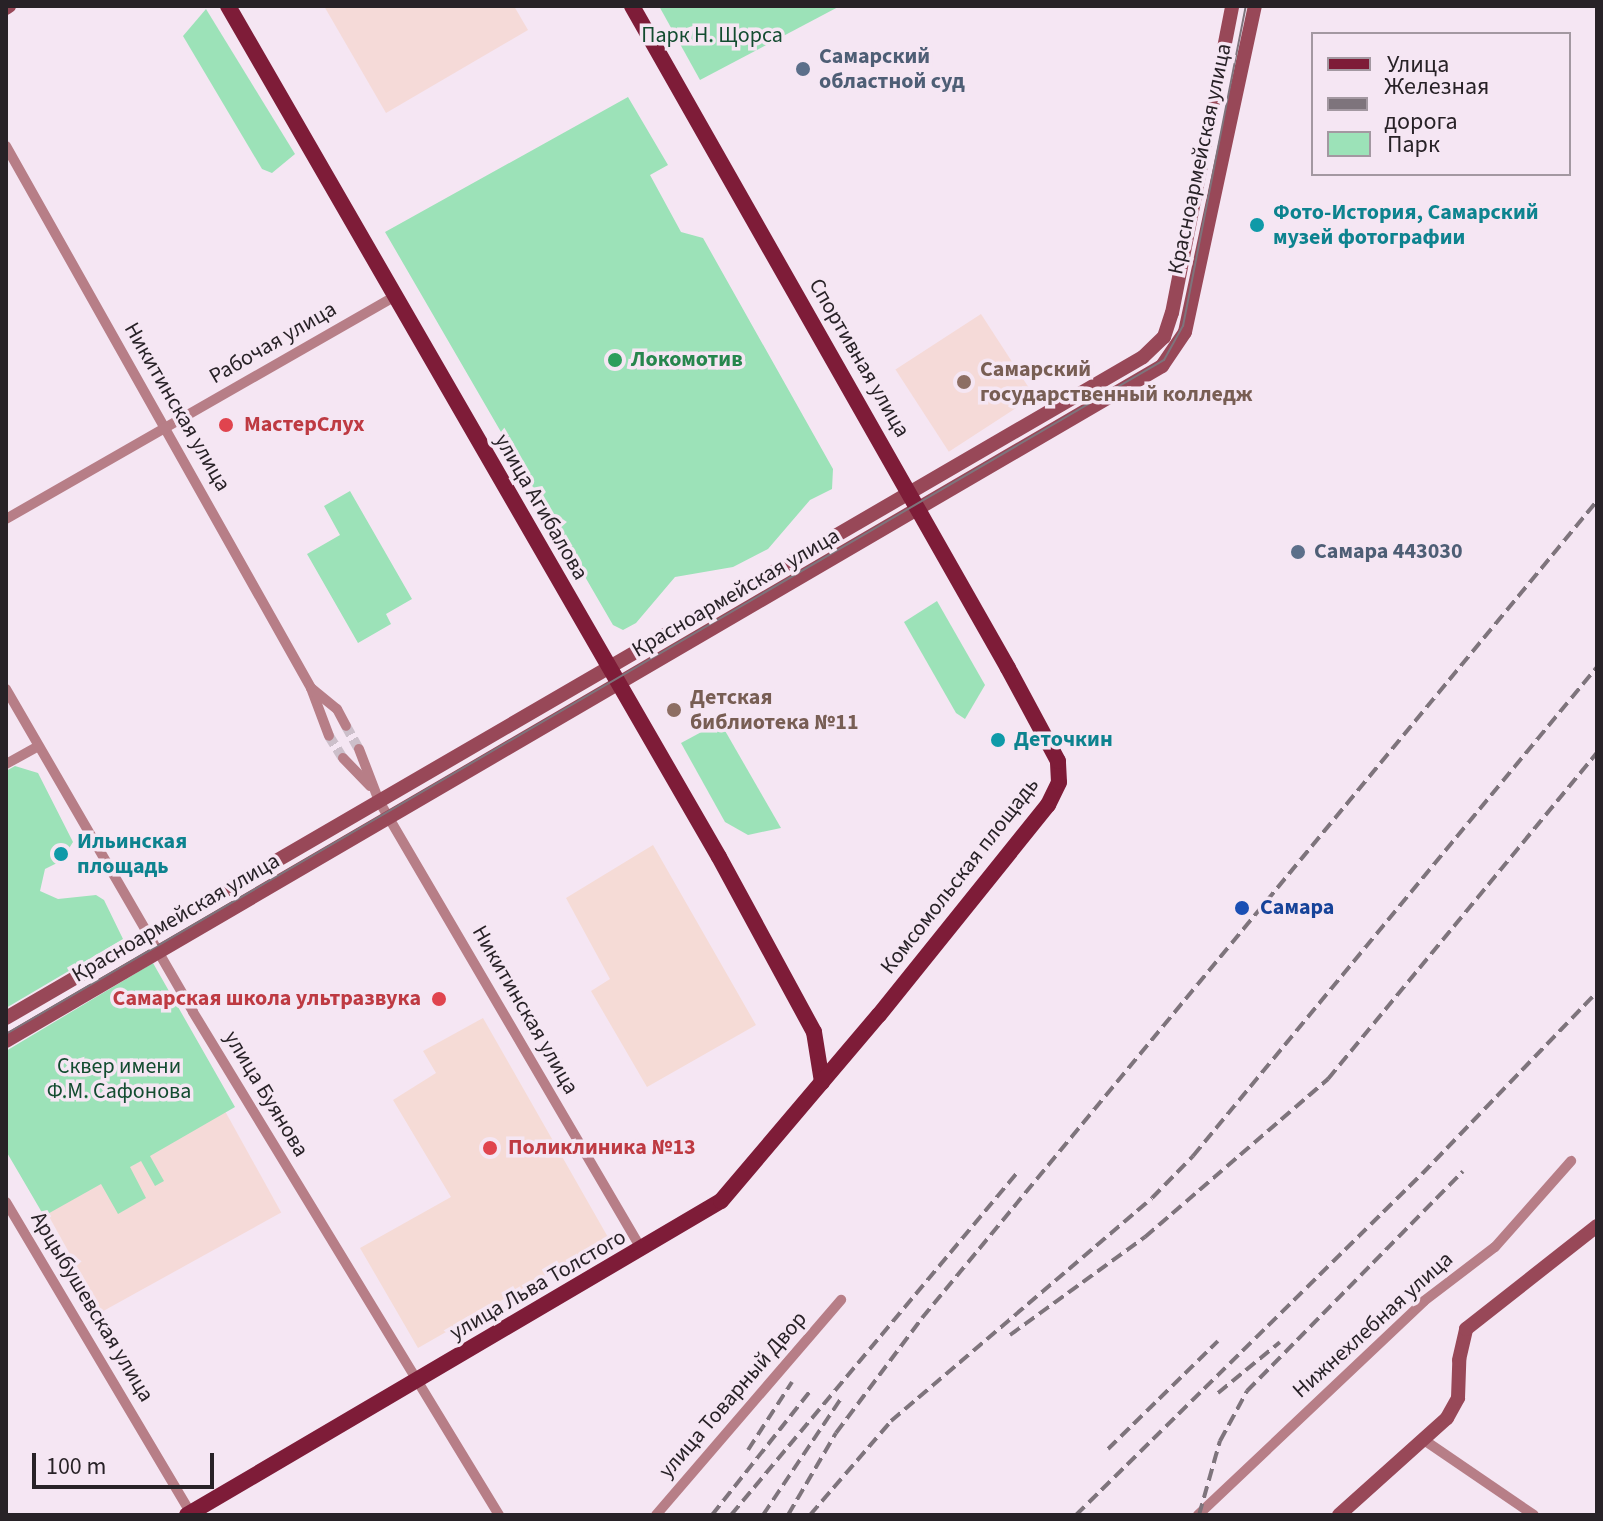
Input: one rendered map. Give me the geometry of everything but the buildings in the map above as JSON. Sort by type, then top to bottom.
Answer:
[{"type":"main road","name":"улица Агибалова","points":[[228,6],[620,686],[814,1032],[823,1062],[822,1082]]},
{"type":"main road","name":"Спортивная улица","points":[[632,6],[1044,735]]},
{"type":"main road","name":"Красноармейская улица","points":[[6,1018],[377,795],[609,668],[1143,357],[1164,337],[1232,6]]},
{"type":"main road","name":"Красноармейская улица","points":[[6,1041],[1149,376],[1173,355],[1185,332],[1255,6]]},
{"type":"main road","name":"Комсомольская площадь","points":[[862,1036],[1051,800],[1061,772],[1044,735]]},
{"type":"main road","points":[[814,1032],[832,1045],[862,1036]]},
{"type":"main road","name":"улица Льва Толстого","points":[[190,1514],[642,1250],[732,1192],[862,1036]]},
{"type":"main road","points":[[1339,1515],[1424,1440],[1458,1398],[1459,1360],[1466,1329],[1597,1226]]},
{"type":"street","name":"Никитинская улица","points":[[6,146],[311,688],[329,736]]},
{"type":"street","name":"Рабочая улица","points":[[6,519],[393,297]]},
{"type":"street","name":"Никитинская улица","points":[[311,688],[337,709],[346,726]]},
{"type":"street","name":"улица Буянова","points":[[6,689],[158,953],[499,1515]]},
{"type":"street","points":[[6,764],[38,746]]},
{"type":"street","name":"Никитинская улица","points":[[359,749],[390,819],[642,1250]]},
{"type":"street","name":"Никитинская улица","points":[[343,758],[377,795]]},
{"type":"street","name":"Нижнехлебная улица","points":[[1198,1515],[1424,1301],[1495,1247],[1571,1161]]},
{"type":"street","name":"Арцыбушевская улица","points":[[6,1202],[190,1514]]},
{"type":"street","name":"улица Товарный Двор","points":[[656,1515],[841,1300]]},
{"type":"street","points":[[1424,1440],[1534,1515]]},
{"type":"shaded area","points":[[324,6],[514,6],[528,30],[386,113]]},
{"type":"shaded area","name":"Самарский государственный колледж","points":[[981,314],[1034,396],[949,452],[895,370]]},
{"type":"shaded area","points":[[653,845],[756,1025],[647,1087],[591,991],[610,979],[566,898]]},
{"type":"shaded area","name":"Поликлиника №13","points":[[483,1018],[609,1239],[418,1348],[360,1248],[451,1197],[393,1100],[436,1073],[423,1051]]},
{"type":"shaded area","points":[[225,1111],[281,1212],[102,1312],[46,1210]]},
{"type":"green space","name":"Парк Н. Щорса","points":[[659,6],[840,6],[700,80]]},
{"type":"green space","points":[[206,9],[295,154],[272,173],[262,169],[183,36]]},
{"type":"green space","name":"Локомотив","points":[[628,97],[668,165],[650,175],[681,232],[703,238],[833,469],[832,489],[810,500],[768,549],[733,567],[675,577],[636,623],[623,630],[613,625],[385,232]]},
{"type":"green space","points":[[350,491],[412,599],[386,614],[391,624],[358,643],[307,554],[340,535],[324,506]]},
{"type":"green space","points":[[937,601],[985,685],[965,719],[956,713],[904,622]]},
{"type":"green space","points":[[720,722],[781,828],[748,835],[725,822],[681,743]]},
{"type":"green space","points":[[15,766],[38,773],[73,842],[61,861],[45,869],[40,891],[58,899],[96,895],[104,900],[123,939],[6,1008],[6,771]]},
{"type":"green space","name":"Cквер имени Ф.М. Сафонова","points":[[153,963],[235,1107],[150,1156],[164,1181],[155,1186],[141,1161],[130,1167],[146,1198],[118,1214],[101,1184],[44,1216],[6,1151],[6,1051]]},
{"type":"tunnel","points":[[346,726],[359,749]]},
{"type":"tunnel","points":[[329,736],[343,758]]},
{"type":"tram line","points":[[6,1034],[1164,360],[1183,326],[1246,6]]},
{"type":"railway","points":[[788,1515],[836,1433],[922,1318],[1597,501]]},
{"type":"railway","points":[[810,1515],[891,1421],[1152,1198],[1193,1156],[1597,667]]},
{"type":"railway","points":[[1010,1335],[1145,1237],[1328,1079],[1597,753]]},
{"type":"railway","points":[[1076,1515],[1422,1174],[1597,992]]},
{"type":"railway","points":[[1199,1515],[1220,1441],[1247,1391],[1463,1171]]},
{"type":"railway","points":[[731,1515],[1018,1172]]},
{"type":"railway","points":[[1108,1449],[1218,1341]]},
{"type":"railway","points":[[1218,1393],[1280,1342]]},
{"type":"railway","points":[[748,1450],[792,1382]]},
{"type":"railway","points":[[712,1515],[812,1389]]},
{"type":"railway","points":[[763,1515],[842,1397]]},
{"type":"place","name":"Самарский областной суд","points":[[803,69]]},
{"type":"place","name":"Фото-История, Самарский музей фотографии","points":[[1257,225]]},
{"type":"place","name":"Локомотив","points":[[615,360]]},
{"type":"place","name":"Самарский государственный колледж","points":[[964,382]]},
{"type":"place","name":"МастерСлух","points":[[226,425]]},
{"type":"place","name":"Самара 443030","points":[[1298,552]]},
{"type":"place","name":"Детская библиотека №11","points":[[674,710]]},
{"type":"place","name":"Деточкин","points":[[998,740]]},
{"type":"place","name":"Ильинская площадь","points":[[61,854]]},
{"type":"place","name":"Самара","points":[[1242,908]]},
{"type":"place","name":"Самарская школа ультразвука","points":[[439,999]]},
{"type":"place","name":"Поликлиника №13","points":[[490,1148]]}]
